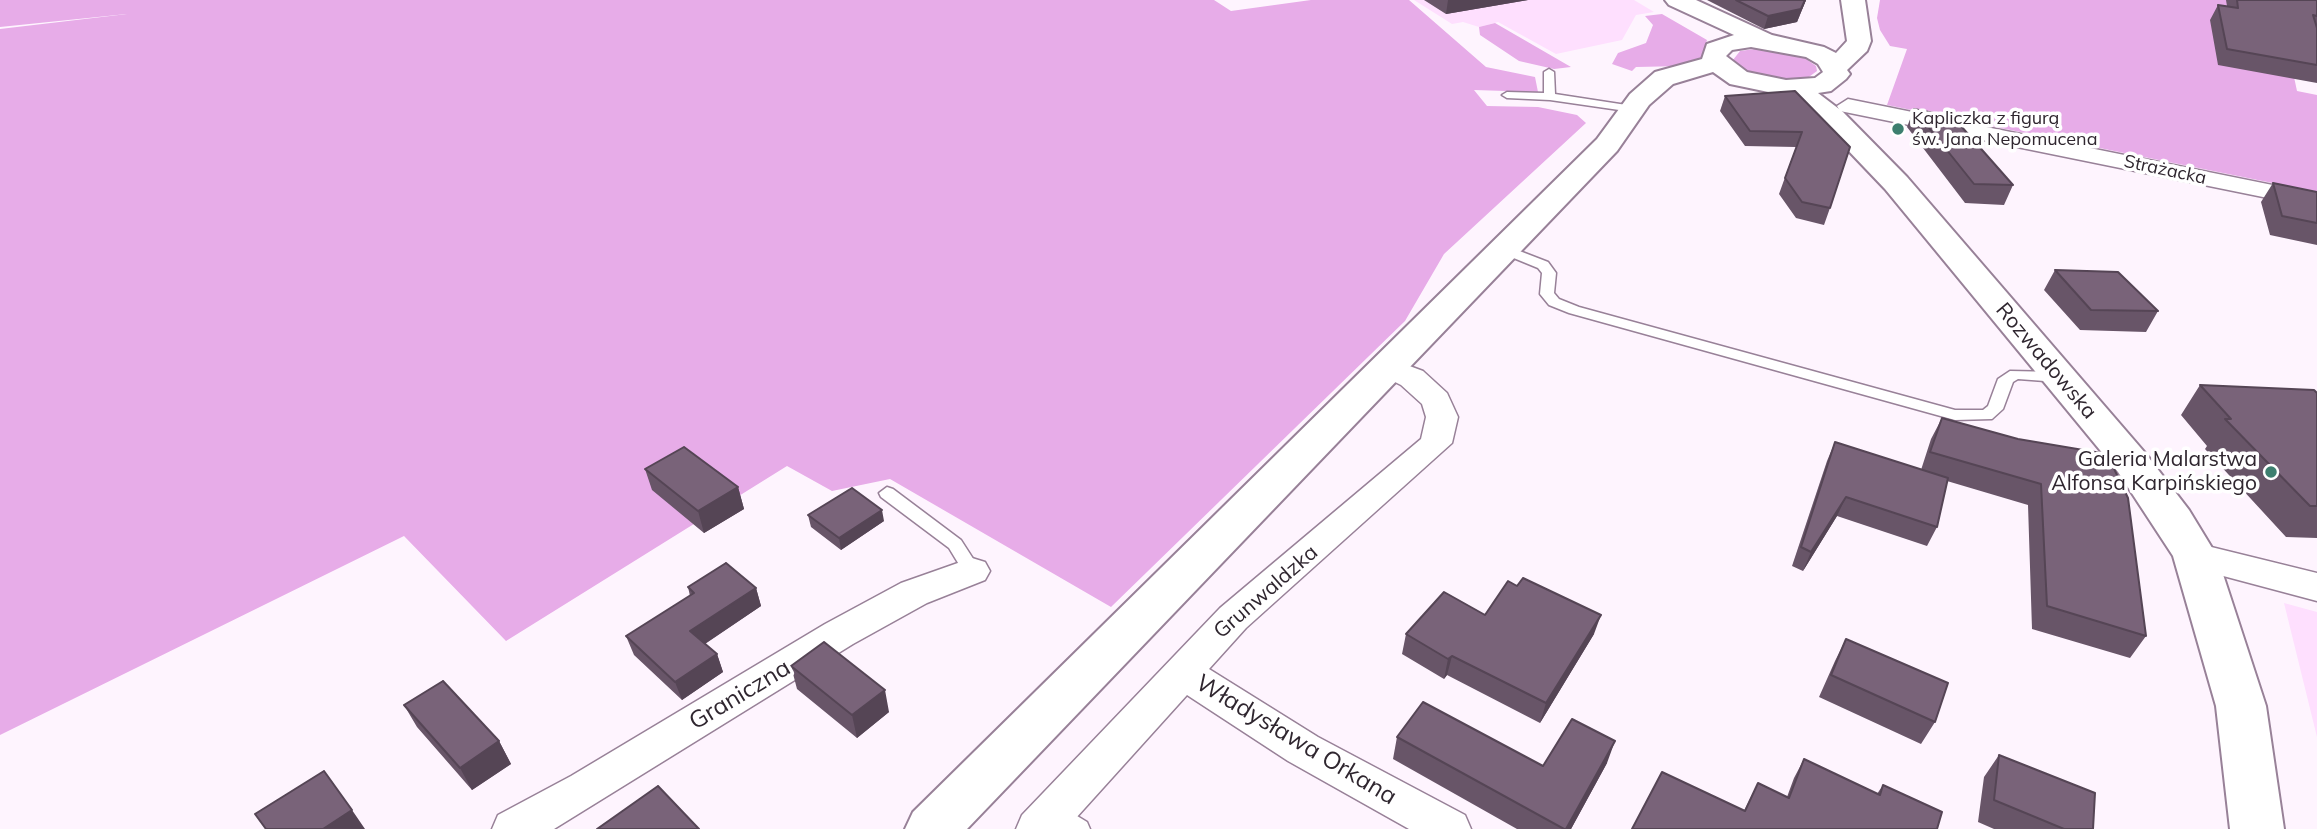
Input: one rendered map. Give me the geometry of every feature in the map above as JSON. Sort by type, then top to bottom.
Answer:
[{"type":"street","points":[[1653,0],[1714,34],[1721,54],[1739,78]]},
{"type":"street","points":[[1677,0],[1766,41],[1815,52],[1834,74]]},
{"type":"street","points":[[1797,46],[1824,43],[1846,0]]},
{"type":"street","points":[[1645,97],[1739,78],[1786,88],[1822,85],[1855,51],[1859,41],[1853,0]]},
{"type":"street","points":[[932,829],[1607,145],[1645,97],[1664,78],[1721,54],[1766,41]]},
{"type":"street","name":"Rozwadowska","points":[[1834,74],[1848,106],[1875,143],[1896,183]]},
{"type":"street","name":"Rozwadowska","points":[[1786,88],[1811,100],[1833,117],[1896,183],[2132,463],[2174,520],[2195,556],[2241,706],[2257,829]]},
{"type":"street","name":"Strażacka","points":[[1848,106],[2317,201]]},
{"type":"street","name":"Grunwaldzka","points":[[1057,823],[1181,671],[1233,618],[1436,443],[1442,417],[1436,400],[1412,378],[1388,367]]},
{"type":"street","points":[[2195,556],[2317,587]]},
{"type":"street","name":"Graniczna","points":[[514,829],[586,789],[839,634],[914,593],[972,570]]},
{"type":"street","name":"Władysława Orkana","points":[[1181,671],[1303,749],[1449,829]]},
{"type":"lane","points":[[1549,72],[1550,97]]},
{"type":"lane","points":[[1507,94],[1645,97]]},
{"type":"lane","points":[[1504,249],[1543,265],[1549,273],[1547,294],[1554,302],[1574,310],[1955,415],[1986,415],[1994,409],[2006,379],[2015,374],[2060,377]]},
{"type":"lane","points":[[887,493],[955,544],[972,570]]},
{"type":"shaded area","points":[[0,0],[1214,0],[1231,11],[1311,0],[1409,0],[1486,67],[1535,77],[1538,92],[1474,90],[1487,106],[1538,107],[1577,115],[1586,123],[1444,254],[1405,321],[1111,607],[890,479],[832,491],[787,466],[506,641],[404,536],[0,735],[0,29],[127,14],[0,27]]},
{"type":"shaded area","points":[[1414,0],[1634,0],[1654,12],[1636,15],[1622,40],[1556,54],[1498,22],[1479,27],[1463,22],[1452,24]]},
{"type":"shaded area","points":[[1880,0],[2238,0],[2288,49],[2297,91],[2317,95],[2317,192],[1887,105],[1907,49],[1890,46],[1880,30],[1877,18]]},
{"type":"shaded area","points":[[1662,14],[1707,40],[1701,60],[1683,66],[1636,67],[1632,71],[1612,64],[1618,53],[1646,43],[1653,25],[1645,16]]},
{"type":"shaded area","points":[[1495,23],[1571,67],[1554,69],[1519,61],[1480,35],[1479,27]]},
{"type":"shaded area","points":[[1762,48],[1802,56],[1816,66],[1817,71],[1806,79],[1782,80],[1744,70],[1733,60],[1740,51]]},
{"type":"shaded area","points":[[2284,603],[2317,612],[2317,737]]},
{"type":"building","points":[[1736,0],[1805,0],[1801,9],[1768,16]]},
{"type":"building","points":[[2237,0],[2317,0],[2317,16],[2313,15],[2317,28],[2317,65],[2227,49],[2218,5],[2238,8]]},
{"type":"building","points":[[1795,91],[1850,147],[1830,208],[1802,202],[1785,178],[1802,132],[1750,131],[1725,96]]},
{"type":"building","points":[[1914,109],[1953,117],[2013,185],[1974,184]]},
{"type":"building","points":[[2273,183],[2317,192],[2317,223],[2282,216]]},
{"type":"building","points":[[2055,270],[2118,272],[2158,311],[2091,310]]},
{"type":"building","points":[[2200,385],[2314,390],[2317,393],[2317,506],[2310,506],[2225,419],[2231,419]]},
{"type":"building","points":[[1942,418],[2018,439],[2107,454],[2128,498],[2146,636],[2047,606],[2041,484],[1930,452]]},
{"type":"building","points":[[1835,442],[1948,478],[1937,527],[1846,497],[1811,552],[1801,547]]},
{"type":"building","points":[[684,447],[738,487],[698,511],[645,469]]},
{"type":"building","points":[[852,488],[882,510],[839,538],[808,515]]},
{"type":"building","points":[[726,563],[756,588],[690,631],[717,654],[675,682],[626,636],[694,593],[688,587]]},
{"type":"building","points":[[1523,578],[1601,615],[1546,703],[1452,656],[1448,659],[1406,634],[1444,592],[1485,615],[1508,581],[1517,586]]},
{"type":"building","points":[[1846,639],[1948,683],[1935,722],[1831,675]]},
{"type":"building","points":[[824,642],[885,690],[852,715],[791,666]]},
{"type":"building","points":[[443,681],[499,741],[460,768],[404,705]]},
{"type":"building","points":[[1423,702],[1543,766],[1572,719],[1615,741],[1564,829],[1397,737]]},
{"type":"building","points":[[1999,755],[2095,793],[2093,829],[2064,829],[1994,800]]},
{"type":"building","points":[[1804,759],[1880,795],[1883,785],[1942,812],[1937,829],[1632,829],[1662,772],[1745,811],[1758,783],[1789,798]]},
{"type":"building","points":[[324,771],[352,810],[323,829],[266,829],[255,814]]},
{"type":"building","points":[[658,786],[699,829],[597,829]]},
{"type":"place","name":"Kapliczka z figurą św. Jana Nepomucena","points":[[1898,129]]},
{"type":"place","name":"Galeria Malarstwa Alfonsa Karpińskiego","points":[[2271,472]]}]
